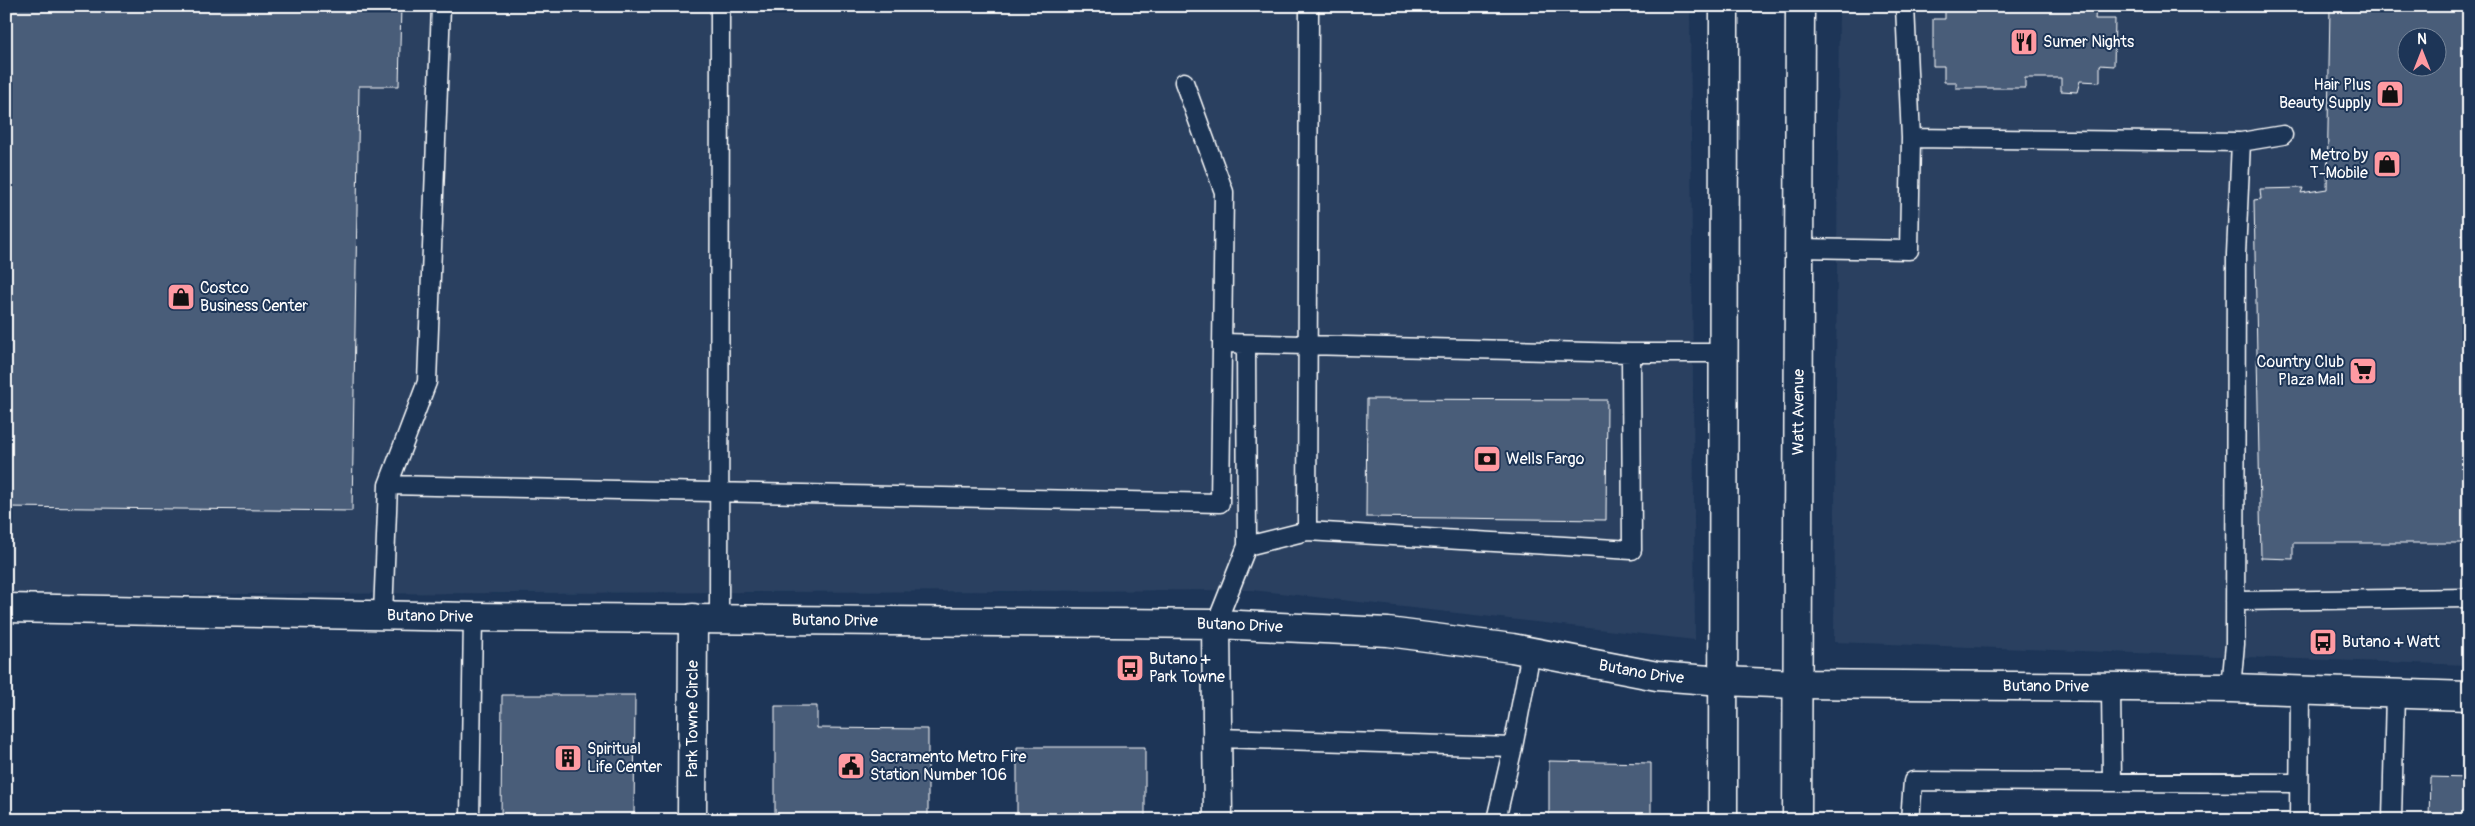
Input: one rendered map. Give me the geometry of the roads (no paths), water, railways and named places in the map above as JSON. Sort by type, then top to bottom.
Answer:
[{"type":"street","points":[[1723,820],[1724,6]]},
{"type":"street","name":"Watt Avenue","points":[[1797,820],[1800,6]]},
{"type":"street","name":"Butano Drive","points":[[6,608],[473,617],[1216,624],[1388,632],[1531,652],[1657,676],[1723,681],[1797,684],[2231,688],[2300,692],[2469,696]]},
{"type":"street","name":"Park Towne Circle","points":[[692,820],[706,618]]},
{"type":"street","points":[[1216,624],[1218,820]]},
{"type":"lane","points":[[383,615],[388,485],[427,382],[441,6]]},
{"type":"lane","points":[[706,618],[720,492],[720,6]]},
{"type":"lane","points":[[1307,531],[1309,345],[1308,6]]},
{"type":"lane","points":[[1799,248],[1909,250],[1911,138],[1905,6]]},
{"type":"lane","points":[[388,485],[1220,503],[1224,192],[1184,82]]},
{"type":"lane","points":[[1911,138],[2241,142],[2283,136]]},
{"type":"lane","points":[[2231,688],[2235,644],[2236,254],[2241,142]]},
{"type":"lane","points":[[1222,343],[1631,353],[1724,353]]},
{"type":"lane","points":[[1216,624],[1247,546],[1246,344]]},
{"type":"lane","points":[[1247,546],[1307,531],[1632,550],[1631,353]]},
{"type":"lane","points":[[2235,601],[2469,598]]},
{"type":"lane","points":[[470,820],[473,617]]},
{"type":"lane","points":[[1496,820],[1513,747],[1531,652]]},
{"type":"lane","points":[[2111,688],[2112,782]]},
{"type":"lane","points":[[2299,820],[2300,692]]},
{"type":"lane","points":[[2392,820],[2396,694]]},
{"type":"lane","points":[[1217,738],[1513,747]]},
{"type":"lane","points":[[1910,820],[1913,781],[2299,783]]},
{"type":"place","name":"Sumer Nights","points":[[2024,42]]},
{"type":"place","name":"Hair Plus Beauty Supply","points":[[2390,94]]},
{"type":"place","name":"Metro by T-Mobile","points":[[2387,164]]},
{"type":"place","name":"Costco Business Center","points":[[181,297]]},
{"type":"place","name":"Country Club Plaza Mall","points":[[2363,371]]},
{"type":"place","name":"Wells Fargo","points":[[1487,459]]},
{"type":"place","name":"Butano + Watt","points":[[2323,642]]},
{"type":"place","name":"Butano + Park Towne","points":[[1130,668]]},
{"type":"place","name":"Spiritual Life Center","points":[[568,758]]},
{"type":"place","name":"Sacramento Metro Fire Station Number 106","points":[[851,766]]}]
